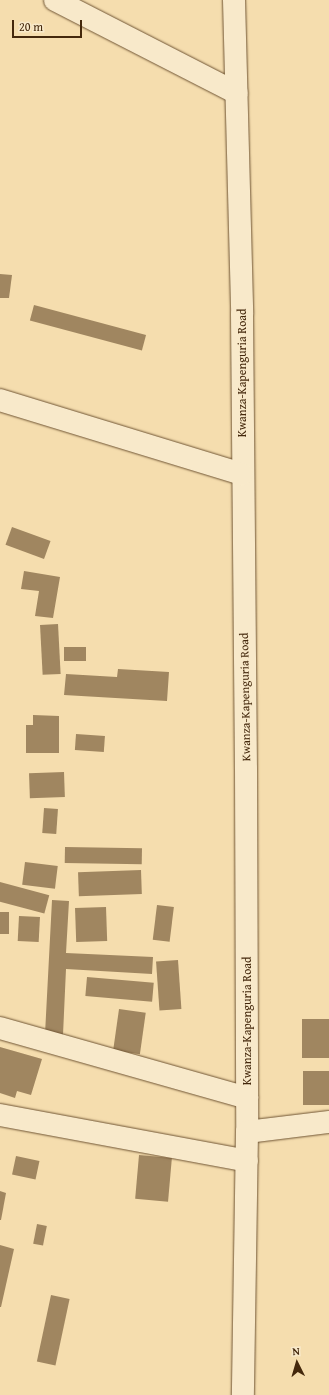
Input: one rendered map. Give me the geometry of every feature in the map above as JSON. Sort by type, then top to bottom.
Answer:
[{"type":"street","points":[[55,0],[237,93]]},
{"type":"street","name":"Kwanza-Kapenguria Road","points":[[234,0],[242,314],[247,1098],[243,1395]]},
{"type":"street","points":[[0,400],[242,474]]},
{"type":"street","points":[[0,1028],[247,1098]]},
{"type":"street","points":[[0,1115],[247,1161]]},
{"type":"street","points":[[247,1132],[329,1122]]},
{"type":"building","points":[[0,274],[12,275],[9,298],[0,298]]},
{"type":"building","points":[[34,305],[146,335],[142,350],[30,320]]},
{"type":"building","points":[[12,527],[51,541],[44,559],[6,545]]},
{"type":"building","points":[[24,571],[60,577],[53,618],[35,616],[39,591],[21,589]]},
{"type":"building","points":[[58,624],[61,674],[43,675],[40,625]]},
{"type":"building","points":[[64,647],[86,647],[86,661],[64,661]]},
{"type":"building","points":[[118,669],[169,672],[167,701],[64,695],[66,674],[117,677]]},
{"type":"building","points":[[33,715],[59,716],[59,753],[26,753],[26,725],[33,725]]},
{"type":"building","points":[[76,734],[105,736],[104,752],[75,750]]},
{"type":"building","points":[[64,772],[65,797],[30,798],[29,773]]},
{"type":"building","points":[[44,808],[58,809],[56,834],[42,833]]},
{"type":"building","points":[[65,847],[142,848],[142,864],[65,863]]},
{"type":"building","points":[[25,862],[58,866],[55,889],[22,885]]},
{"type":"building","points":[[141,870],[142,894],[79,896],[78,872]]},
{"type":"building","points":[[0,882],[49,895],[44,914],[0,902]]},
{"type":"building","points":[[52,900],[69,901],[66,953],[153,957],[152,974],[66,969],[63,1035],[45,1034]]},
{"type":"building","points":[[157,905],[174,907],[170,942],[153,940]]},
{"type":"building","points":[[106,907],[107,941],[76,942],[75,908]]},
{"type":"building","points":[[0,912],[9,912],[9,934],[0,934]]},
{"type":"building","points":[[19,916],[40,917],[39,942],[18,941]]},
{"type":"building","points":[[178,960],[181,1009],[159,1010],[156,962]]},
{"type":"building","points":[[87,977],[154,983],[152,1002],[85,996]]},
{"type":"building","points":[[119,1009],[146,1013],[140,1054],[113,1051]]},
{"type":"building","points":[[302,1019],[329,1019],[329,1058],[302,1058]]},
{"type":"building","points":[[0,1047],[42,1059],[31,1095],[17,1091],[15,1098],[0,1093]]},
{"type":"building","points":[[303,1071],[329,1071],[329,1105],[303,1105]]},
{"type":"building","points":[[139,1155],[172,1158],[168,1202],[135,1199]]},
{"type":"building","points":[[16,1156],[39,1161],[36,1180],[12,1175]]},
{"type":"building","points":[[0,1191],[6,1193],[1,1220],[0,1220]]},
{"type":"building","points":[[37,1224],[47,1226],[43,1246],[33,1244]]},
{"type":"building","points":[[0,1245],[14,1249],[1,1307],[0,1307]]},
{"type":"building","points":[[51,1295],[70,1299],[55,1365],[37,1362]]}]
